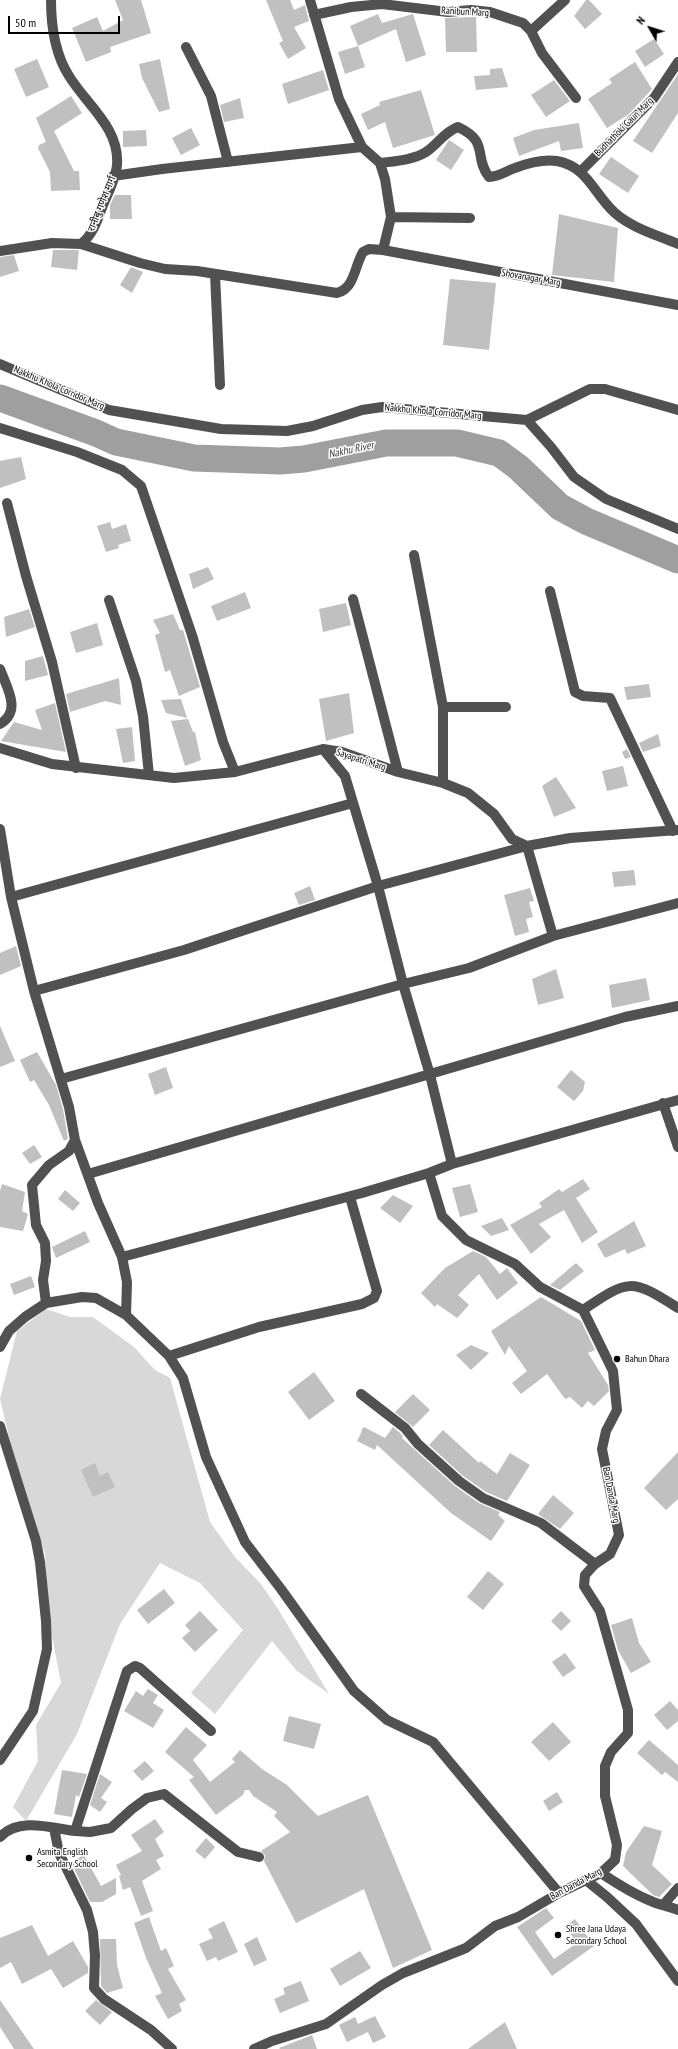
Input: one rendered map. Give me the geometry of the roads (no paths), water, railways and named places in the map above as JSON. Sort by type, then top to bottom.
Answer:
[{"type":"street","name":"रानीबु गणेश मार्ग","points":[[51,0],[52,28],[62,61],[69,76],[102,118],[113,141],[117,165],[97,221],[88,239],[81,244]]},
{"type":"street","points":[[310,0],[339,99],[362,147],[380,163],[386,180],[391,217],[383,250]]},
{"type":"street","points":[[565,0],[532,31],[542,53],[576,98]]},
{"type":"street","name":"Ranibun Marg","points":[[314,15],[350,7],[382,4],[448,12],[471,10],[497,14],[523,23],[532,31]]},
{"type":"street","points":[[186,47],[211,96],[228,162]]},
{"type":"street","name":"Budhathoki Gaun Marg","points":[[581,171],[654,98],[678,62]]},
{"type":"street","points":[[380,163],[415,157],[426,152],[448,130],[458,127],[474,136],[478,142],[486,172],[490,177],[496,177],[514,168],[537,161],[556,161],[571,165],[581,171],[598,194],[615,213],[634,225],[678,244]]},
{"type":"street","points":[[113,176],[362,147]]},
{"type":"street","points":[[391,217],[470,218]]},
{"type":"street","points":[[0,251],[52,243],[81,244],[159,268],[214,274],[220,385]]},
{"type":"street","name":"Shovanagar Marg","points":[[214,274],[337,293],[344,291],[350,285],[363,252],[369,249],[383,250],[678,305]]},
{"type":"street","name":"Nakkhu Khola Corridor Marg","points":[[0,364],[109,410],[222,429],[287,431],[313,426],[362,410],[382,406],[526,420]]},
{"type":"street","points":[[678,410],[605,389],[590,388],[526,420],[551,447],[574,477],[606,499],[678,529]]},
{"type":"street","points":[[0,428],[77,452],[122,470],[141,486],[192,635],[223,742],[235,772]]},
{"type":"street","points":[[7,503],[26,576],[52,662],[76,768]]},
{"type":"street","points":[[414,555],[443,707],[443,783]]},
{"type":"street","points":[[34,991],[184,950],[378,886],[527,846],[570,838],[675,831],[610,698],[583,696],[575,692],[550,591]]},
{"type":"street","points":[[353,599],[398,772]]},
{"type":"street","points":[[109,600],[136,681],[143,716],[149,775]]},
{"type":"street","points":[[0,670],[12,702],[12,712],[7,720],[0,724]]},
{"type":"street","points":[[443,707],[506,707]]},
{"type":"street","name":"Sayapatri Marg","points":[[0,748],[52,764],[76,768],[174,778],[235,772],[323,749],[342,752],[398,772],[443,783],[468,793],[494,814],[512,839],[527,846]]},
{"type":"street","points":[[323,749],[345,776],[378,886],[403,984],[430,1075],[452,1164]]},
{"type":"street","points":[[11,896],[353,803]]},
{"type":"street","points":[[0,829],[11,896],[34,991],[69,1108],[75,1140],[98,1203],[122,1257],[127,1282],[126,1315]]},
{"type":"street","points":[[527,846],[553,936]]},
{"type":"street","points":[[60,1079],[403,984],[469,968],[553,936],[678,903]]},
{"type":"street","points":[[88,1174],[625,1017],[678,1006]]},
{"type":"street","points":[[122,1257],[350,1197],[429,1173],[452,1164],[663,1103],[678,1100]]},
{"type":"street","points":[[663,1103],[678,1147]]},
{"type":"street","points":[[46,1303],[43,1280],[46,1261],[45,1242],[36,1225],[32,1185],[49,1165],[70,1151],[75,1140]]},
{"type":"street","points":[[429,1173],[442,1216],[466,1240],[515,1264],[540,1287],[584,1310],[610,1292],[631,1285],[649,1289],[678,1308]]},
{"type":"street","points":[[169,1356],[259,1328],[362,1304],[374,1298],[377,1291],[350,1197]]},
{"type":"street","points":[[0,1347],[9,1331],[25,1317],[46,1303],[82,1297],[96,1298],[126,1315],[169,1356],[183,1378],[206,1457],[245,1542],[281,1589],[354,1691],[387,1720],[433,1742],[558,1893]]},
{"type":"street","name":"Ban Danda Marg","points":[[254,2049],[272,2041],[326,2024],[403,1973],[466,1948],[495,1926],[518,1917],[558,1893],[601,1872],[615,1860],[617,1845],[605,1796],[605,1766],[611,1752],[628,1733],[628,1710],[600,1611],[584,1586],[585,1575],[595,1564],[610,1554],[619,1535],[602,1449],[606,1430],[617,1410],[613,1371],[584,1310]]},
{"type":"street","points":[[361,1394],[405,1428],[418,1444],[459,1481],[483,1498],[540,1522],[595,1564]]},
{"type":"street","points":[[0,1426],[36,1541],[40,1562],[46,1621],[47,1649],[32,1711],[0,1760]]},
{"type":"street","points":[[75,1831],[127,1672],[135,1666],[140,1668],[211,1731]]},
{"type":"street","points":[[0,1837],[6,1831],[28,1824],[90,1832],[111,1828],[132,1809],[148,1798],[164,1794],[238,1852],[259,1857]]},
{"type":"street","points":[[54,1828],[59,1853],[87,1910],[93,1932],[96,1956],[94,1988],[104,1999],[151,2030],[172,2049]]},
{"type":"street","points":[[601,1872],[615,1882],[652,1902],[664,1904],[678,1910]]},
{"type":"street","points":[[586,1880],[608,1897],[636,1924],[678,1981]]},
{"type":"street","points":[[664,1904],[678,1888]]},
{"type":"waterway","name":"Nakhu River","points":[[0,398],[96,433],[116,442],[194,458],[280,461],[304,459],[386,443],[457,443],[499,453],[518,467],[560,507],[586,521],[678,560]]},
{"type":"place","name":"Bahun Dhara","points":[[617,1359]]},
{"type":"place","name":"Asmita English Secondary School","points":[[29,1858]]},
{"type":"place","name":"Shree Jana Udaya Secondary School","points":[[558,1935]]}]
